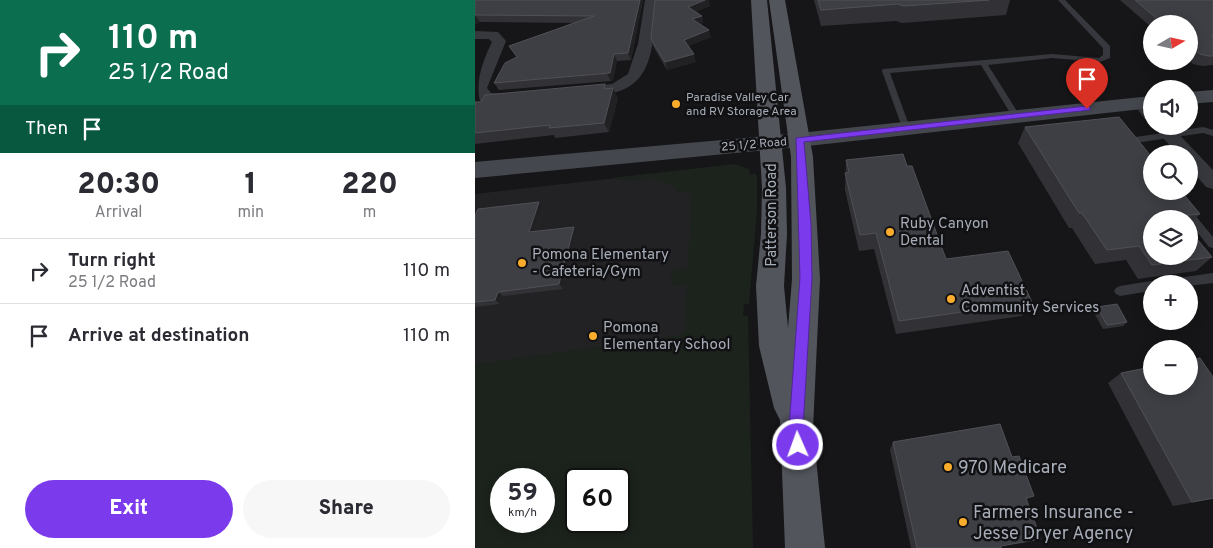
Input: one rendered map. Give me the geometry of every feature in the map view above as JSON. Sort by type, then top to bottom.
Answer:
[{"type":"main road","name":"Patterson Road","points":[[759,0],[785,141],[805,224],[806,278],[796,428],[805,548]]},
{"type":"main road","name":"Patterson Road","points":[[777,0],[785,141]]},
{"type":"street","points":[[564,93],[613,88],[631,80],[639,68],[651,0]]},
{"type":"street","points":[[475,35],[493,35],[499,40],[479,88],[486,98],[525,96]]},
{"type":"street","points":[[1198,97],[1213,96]]},
{"type":"street","name":"25 1/2 Road","points":[[475,170],[785,141],[1015,116],[1143,107]]},
{"type":"street","points":[[1170,135],[1179,145]]},
{"type":"street","points":[[1198,166],[1213,182]]},
{"type":"lane","points":[[905,128],[886,71],[1052,56],[1100,60],[1107,56],[1107,48],[1061,0]]},
{"type":"lane","points":[[983,63],[1015,116]]},
{"type":"lane","points":[[1198,130],[1213,134]]},
{"type":"lane","points":[[1143,160],[1129,141],[1149,135]]},
{"type":"lane","points":[[1176,200],[1213,244]]},
{"type":"lane","points":[[1198,280],[1213,278]]},
{"type":"lane","points":[[1120,291],[1143,287]]},
{"type":"shaded area","points":[[735,164],[749,169],[750,175],[755,173],[757,176],[757,211],[749,304],[744,304],[743,316],[748,316],[753,548],[475,548],[475,364],[682,335],[685,331],[687,284],[671,285],[671,273],[674,270],[688,268],[692,191],[677,192],[664,181],[647,179],[620,180],[611,178]]},
{"type":"shaded area","name":"Pomona Elementary School","points":[[713,167],[708,548],[475,548],[475,194]]},
{"type":"building","points":[[475,0],[640,0],[628,53],[614,54],[610,73],[494,83],[505,63],[517,57],[509,46],[594,16],[475,15]]},
{"type":"building","points":[[655,0],[705,0],[688,7],[702,16],[692,19],[709,30],[684,40],[694,54],[665,62],[651,39]]},
{"type":"building","points":[[818,0],[989,0],[821,10]]},
{"type":"building","points":[[1135,0],[1213,0],[1213,35],[1211,36],[1213,37],[1213,56],[1198,52],[1198,15],[1152,15]]},
{"type":"building","points":[[605,84],[604,89],[613,88],[604,123],[549,128],[550,125],[475,133],[475,102],[481,102],[485,95]]},
{"type":"building","points":[[1119,117],[1143,146],[1143,200],[1188,200],[1197,210],[1143,210],[1143,252],[1139,246],[1107,250],[1082,213],[1079,213],[1025,127]]},
{"type":"building","points":[[903,154],[907,166],[912,166],[946,259],[1008,251],[1032,302],[899,321],[876,233],[860,235],[845,173],[849,172],[846,160]]},
{"type":"building","name":"Pomona Elementary - Cafeteria/Gym","points":[[539,202],[529,232],[574,227],[559,284],[498,292],[495,300],[475,302],[475,216],[478,209]]},
{"type":"building","points":[[1198,240],[1212,257],[1198,259]]},
{"type":"building","points":[[1117,304],[1127,322],[1107,325],[1097,307]]},
{"type":"building","points":[[1198,358],[1200,358],[1213,377],[1213,485],[1211,485],[1213,488],[1213,498],[1192,502],[1121,373],[1143,369],[1143,395],[1198,395]]},
{"type":"building","points":[[1000,424],[1012,457],[1019,456],[1034,496],[1026,498],[1041,539],[1001,546],[1001,548],[917,548],[893,442]]},
{"type":"place","name":"Paradise Valley Car and RV Storage Area","points":[[676,104]]},
{"type":"place","name":"Ruby Canyon Dental","points":[[890,232]]},
{"type":"place","name":"Pomona Elementary - Cafeteria/Gym","points":[[522,263]]},
{"type":"place","name":"Adventist Community Services","points":[[951,299]]},
{"type":"place","name":"Pomona Elementary School","points":[[593,336]]},
{"type":"place","name":"970 Medicare","points":[[948,467]]},
{"type":"place","name":"Farmers Insurance - Jesse Dryer Agency","points":[[963,522]]},
{"type":"route","points":[[798,445],[796,428],[806,278],[802,157],[799,140],[1087,109]]}]
